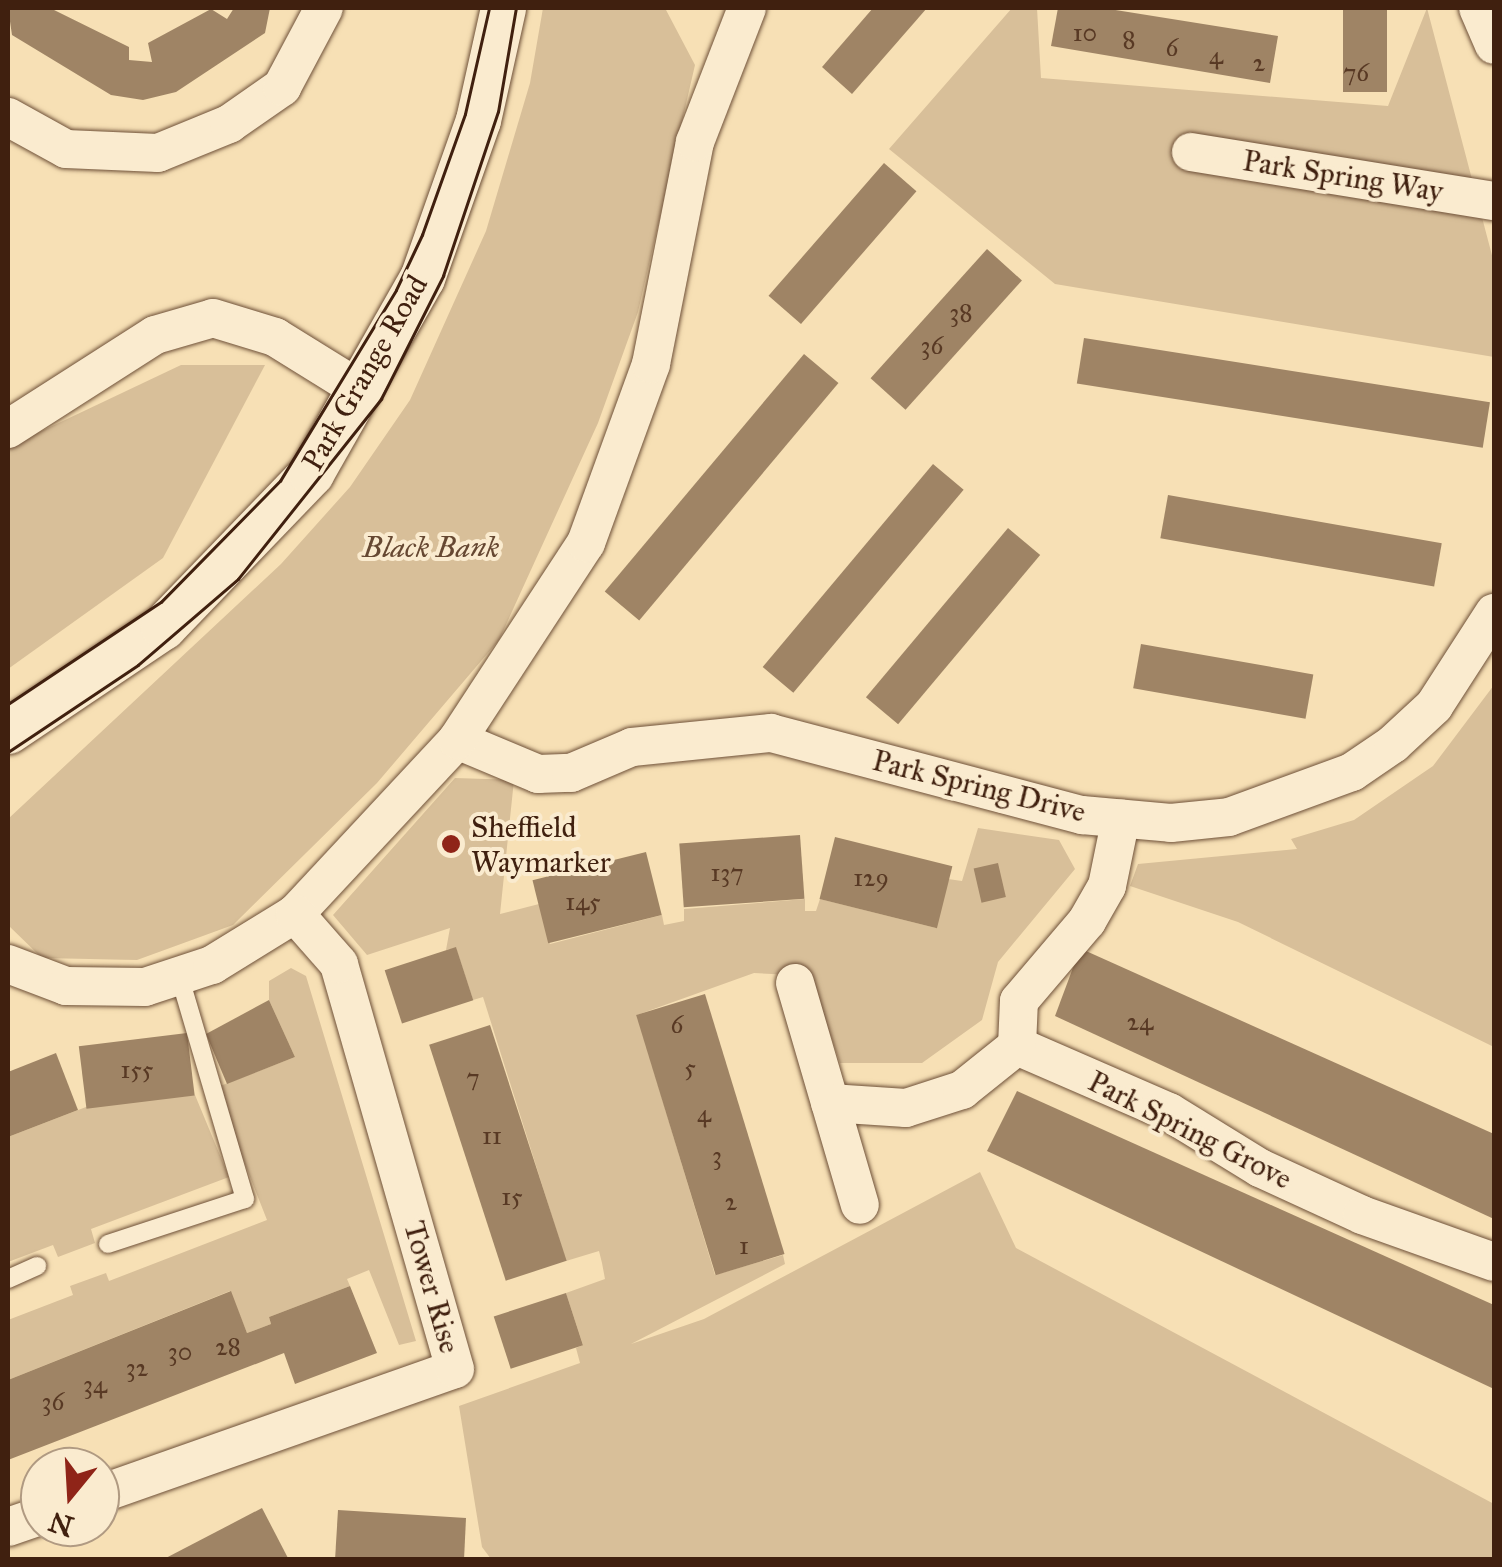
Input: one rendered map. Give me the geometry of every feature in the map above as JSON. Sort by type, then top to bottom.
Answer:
[{"type":"street","points":[[8,118],[66,149],[158,152],[229,124],[282,87],[324,8]]},
{"type":"street","name":"Park Grange Road","points":[[8,732],[163,627],[310,473],[362,391],[422,278],[478,120],[503,8]]},
{"type":"street","points":[[8,964],[66,986],[145,987],[180,978],[296,914],[458,740],[586,543],[651,364],[695,142],[748,8]]},
{"type":"street","points":[[1478,8],[1494,45]]},
{"type":"street","name":"Park Spring Way","points":[[1191,152],[1494,200]]},
{"type":"street","points":[[8,429],[156,335],[213,318],[275,337],[362,391]]},
{"type":"street","name":"Park Spring Drive","points":[[458,740],[538,774],[571,773],[632,747],[771,734],[1008,800],[1171,824],[1229,816],[1352,772],[1434,706],[1494,614]]},
{"type":"street","points":[[830,1103],[906,1108],[962,1090],[1017,1046],[1019,1001],[1107,886],[1121,818]]},
{"type":"street","name":"Tower Rise","points":[[120,1487],[455,1368],[339,964],[296,914]]},
{"type":"street","points":[[795,983],[860,1205]]},
{"type":"street","name":"Park Spring Grove","points":[[1017,1046],[1169,1112],[1260,1168],[1362,1215],[1494,1262]]},
{"type":"lane","points":[[108,1244],[245,1199],[180,978]]},
{"type":"lane","points":[[8,1278],[37,1266]]},
{"type":"green space","name":"Black Bank","points":[[543,8],[665,8],[695,65],[638,312],[598,423],[499,640],[377,783],[233,925],[137,960],[42,958],[8,925],[8,819],[281,564],[350,487],[410,400],[486,231],[530,83]]},
{"type":"green space","points":[[1012,8],[1037,8],[1041,78],[1388,106],[1427,8],[1494,263],[1494,357],[1055,284],[889,149]]},
{"type":"green space","points":[[181,365],[265,365],[163,558],[8,669],[8,447]]},
{"type":"green space","points":[[1494,685],[1494,1047],[1238,922],[1130,886],[1138,864],[1297,849],[1291,839],[1354,820],[1433,766]]},
{"type":"green space","points":[[455,778],[514,780],[500,914],[539,904],[550,944],[662,915],[664,925],[684,921],[684,909],[805,899],[805,911],[816,911],[820,899],[936,928],[948,879],[962,881],[978,828],[1059,840],[1075,869],[998,962],[982,1020],[922,1063],[840,1063],[810,976],[754,973],[637,1015],[715,1275],[783,1255],[785,1264],[631,1344],[704,1319],[980,1172],[1016,1248],[1494,1504],[1494,1559],[491,1559],[482,1547],[459,1406],[580,1363],[576,1348],[583,1345],[566,1293],[605,1279],[602,1263],[599,1251],[566,1261],[483,997],[473,1000],[456,948],[446,950],[450,928],[367,955],[333,915]]},
{"type":"green space","points":[[291,968],[306,976],[416,1341],[399,1345],[369,1270],[347,1279],[350,1286],[269,1317],[271,1324],[247,1333],[230,1291],[8,1380],[8,1320],[73,1295],[70,1286],[106,1273],[109,1281],[267,1220],[215,1088],[295,1057],[269,1000],[269,981]]},
{"type":"green space","points":[[195,1095],[229,1177],[91,1229],[95,1243],[58,1257],[53,1245],[8,1262],[8,1137],[86,1107]]},
{"type":"building","points":[[8,8],[50,8],[129,47],[129,60],[152,62],[148,43],[211,9],[227,19],[234,8],[270,8],[265,33],[176,92],[143,100],[111,95],[12,35]]},
{"type":"building","points":[[873,8],[927,8],[852,94],[822,67]]},
{"type":"building","points":[[1058,8],[1103,8],[1278,36],[1270,83],[1051,46]]},
{"type":"building","points":[[1343,8],[1387,8],[1387,92],[1343,92]]},
{"type":"building","points":[[884,163],[916,191],[801,324],[769,296]]},
{"type":"building","points":[[987,249],[1022,280],[905,410],[871,378]]},
{"type":"building","points":[[1084,338],[1490,402],[1483,448],[1077,383]]},
{"type":"building","points":[[804,354],[838,383],[639,620],[605,591]]},
{"type":"building","points":[[933,464],[964,490],[793,693],[763,667]]},
{"type":"building","points":[[1168,495],[1442,543],[1434,587],[1160,538]]},
{"type":"building","points":[[1008,528],[1040,555],[898,724],[866,697]]},
{"type":"building","points":[[1141,644],[1313,674],[1306,719],[1133,688]]},
{"type":"building","points":[[800,835],[804,899],[684,907],[679,843]]},
{"type":"building","points":[[835,837],[952,866],[937,928],[820,899]]},
{"type":"building","points":[[646,852],[662,915],[548,943],[532,880]]},
{"type":"building","points":[[998,863],[1006,897],[982,903],[974,869]]},
{"type":"building","points":[[456,947],[473,1000],[402,1023],[385,970]]},
{"type":"building","points":[[1086,951],[1494,1134],[1494,1219],[1055,1016],[1074,965]]},
{"type":"building","points":[[705,994],[785,1254],[716,1275],[636,1015]]},
{"type":"building","points":[[269,1000],[295,1057],[227,1084],[206,1034]]},
{"type":"building","points":[[490,1025],[567,1261],[506,1281],[429,1045]]},
{"type":"building","points":[[187,1033],[195,1096],[86,1109],[79,1046]]},
{"type":"building","points":[[56,1053],[78,1110],[8,1137],[8,1072]]},
{"type":"building","points":[[1017,1091],[1494,1305],[1494,1389],[987,1151]]},
{"type":"building","points":[[350,1286],[377,1353],[295,1384],[284,1353],[42,1447],[20,1447],[20,1455],[8,1460],[8,1380],[231,1291],[247,1333],[271,1324],[269,1317]]},
{"type":"building","points":[[566,1293],[583,1345],[511,1369],[494,1316]]},
{"type":"building","points":[[262,1508],[289,1560],[162,1560]]},
{"type":"building","points":[[338,1510],[466,1518],[464,1560],[335,1560]]},
{"type":"tram line","points":[[8,704],[161,602],[280,481],[396,290],[422,235],[465,114],[489,8]]},
{"type":"tram line","points":[[8,752],[138,665],[238,579],[381,399],[443,276],[498,112],[516,8]]},
{"type":"place","name":"Sheffield Waymarker","points":[[451,844]]}]
